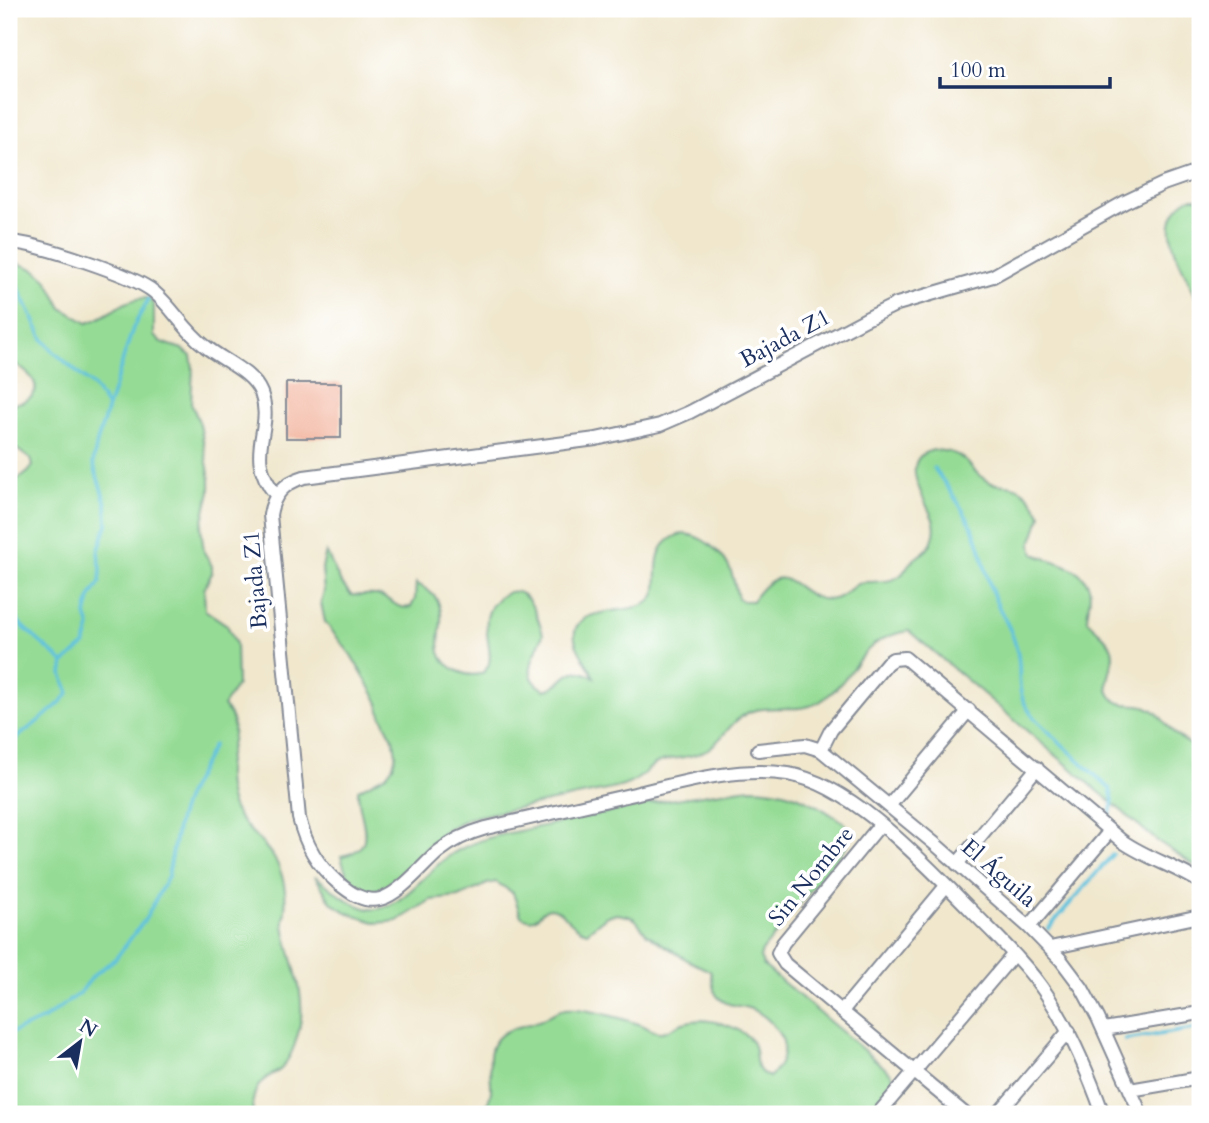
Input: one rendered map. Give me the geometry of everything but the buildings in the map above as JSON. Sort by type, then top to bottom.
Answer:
[{"type":"street","name":"Bajada Z1","points":[[880,825],[842,797],[788,774],[762,773],[708,778],[468,833],[440,851],[389,896],[369,900],[357,897],[333,879],[318,862],[308,847],[299,818],[271,515],[276,495],[292,480],[304,477],[596,439],[660,425],[690,412],[866,318],[918,298],[993,276],[1125,202],[1163,184],[1200,171]]},
{"type":"street","points":[[9,242],[39,246],[142,284],[165,302],[191,336],[256,383],[262,398],[260,464],[265,482],[276,495]]},
{"type":"street","points":[[758,750],[805,746],[821,750],[831,730],[855,701],[887,663],[899,657],[911,661],[1110,831],[1142,854],[1183,871],[1200,882]]},
{"type":"street","points":[[889,806],[969,710]]},
{"type":"street","name":"El Águila","points":[[821,750],[957,864],[1050,948],[1082,988],[1104,1029],[1141,1114]]},
{"type":"street","points":[[957,864],[1037,768]]},
{"type":"street","name":"El Águila","points":[[880,825],[1014,954],[1045,992],[1069,1031],[1103,1114]]},
{"type":"street","name":"Sin Nombre","points":[[880,825],[783,943],[778,953],[785,964],[965,1114]]},
{"type":"street","points":[[1029,927],[1110,831]]},
{"type":"street","points":[[842,1011],[946,886]]},
{"type":"street","points":[[1050,948],[1200,916]]},
{"type":"street","points":[[878,1114],[1014,954]]},
{"type":"street","points":[[1104,1029],[1200,1013]]},
{"type":"street","points":[[998,1114],[1069,1031]]},
{"type":"street","points":[[1130,1090],[1200,1078]]},
{"type":"green space","points":[[1190,198],[1200,198],[1200,309],[1171,235],[1171,221],[1177,209]]},
{"type":"green space","points":[[9,260],[36,270],[47,280],[62,308],[87,323],[124,304],[149,298],[154,305],[154,336],[191,356],[191,403],[200,424],[210,479],[210,491],[201,528],[204,552],[212,566],[212,573],[204,589],[205,610],[227,625],[236,644],[237,685],[223,706],[232,719],[233,726],[227,766],[228,789],[238,816],[268,850],[282,876],[285,896],[284,925],[301,1006],[300,1025],[292,1052],[281,1069],[264,1080],[257,1089],[253,1098],[253,1114],[9,1114],[9,481],[23,476],[33,466],[31,459],[9,444],[9,404],[31,397],[35,383],[9,358]]},
{"type":"green space","points":[[934,450],[962,457],[989,482],[1018,488],[1031,499],[1041,515],[1031,544],[1034,554],[1073,569],[1089,587],[1087,620],[1112,649],[1113,661],[1108,679],[1111,696],[1128,705],[1151,709],[1174,733],[1200,752],[1200,869],[1156,840],[909,631],[879,641],[860,658],[836,689],[815,704],[752,711],[739,718],[708,749],[695,755],[657,763],[631,783],[622,786],[469,818],[447,829],[387,886],[361,889],[350,880],[341,856],[361,847],[364,839],[358,790],[386,775],[393,766],[396,754],[394,741],[381,715],[378,701],[351,655],[325,622],[321,603],[324,592],[322,568],[326,552],[341,583],[351,595],[377,595],[406,608],[411,607],[415,599],[416,583],[431,593],[440,610],[439,648],[442,656],[447,664],[466,674],[478,674],[487,668],[490,652],[487,632],[489,612],[504,594],[518,592],[528,600],[534,610],[543,634],[531,664],[531,671],[532,678],[546,690],[572,673],[584,673],[594,677],[576,644],[575,631],[580,622],[589,616],[629,609],[650,601],[656,588],[660,553],[664,545],[680,535],[705,541],[719,553],[731,571],[738,598],[743,601],[752,601],[775,579],[784,579],[821,599],[834,599],[861,583],[898,577],[927,549],[934,536],[934,522],[915,471],[916,462],[922,455]]},
{"type":"green space","points":[[749,788],[783,792],[803,799],[841,821],[852,833],[847,846],[762,951],[760,958],[764,966],[892,1074],[895,1083],[893,1088],[869,1114],[481,1114],[491,1093],[490,1054],[495,1041],[509,1030],[540,1021],[561,1010],[573,1009],[602,1014],[658,1032],[697,1020],[727,1025],[740,1031],[753,1043],[758,1067],[769,1077],[781,1061],[783,1041],[760,1013],[721,1000],[714,991],[710,971],[647,934],[635,919],[628,916],[607,916],[587,932],[576,927],[555,909],[546,909],[535,919],[527,919],[521,916],[513,893],[496,882],[459,897],[431,900],[397,921],[377,923],[348,913],[331,902],[315,876],[352,902],[365,908],[376,909],[398,900],[452,854],[482,840],[662,801]]},
{"type":"waterway","points":[[11,273],[43,339],[93,386],[106,405]]},
{"type":"waterway","points":[[9,745],[69,693],[62,674],[64,663],[85,645],[90,627],[86,615],[90,598],[100,582],[98,553],[107,524],[106,504],[93,463],[97,442],[133,328],[149,298]]},
{"type":"waterway","points":[[934,468],[959,504],[974,532],[995,600],[1015,643],[1020,689],[1027,708],[1035,719],[1110,789],[1113,800],[1110,815]]},
{"type":"waterway","points":[[9,608],[22,626],[64,663]]},
{"type":"waterway","points":[[9,1034],[44,1019],[80,993],[93,976],[116,958],[146,918],[168,876],[179,818],[186,797],[213,745]]},
{"type":"waterway","points":[[1048,929],[1113,854]]},
{"type":"waterway","points":[[1125,1040],[1200,1028]]}]
